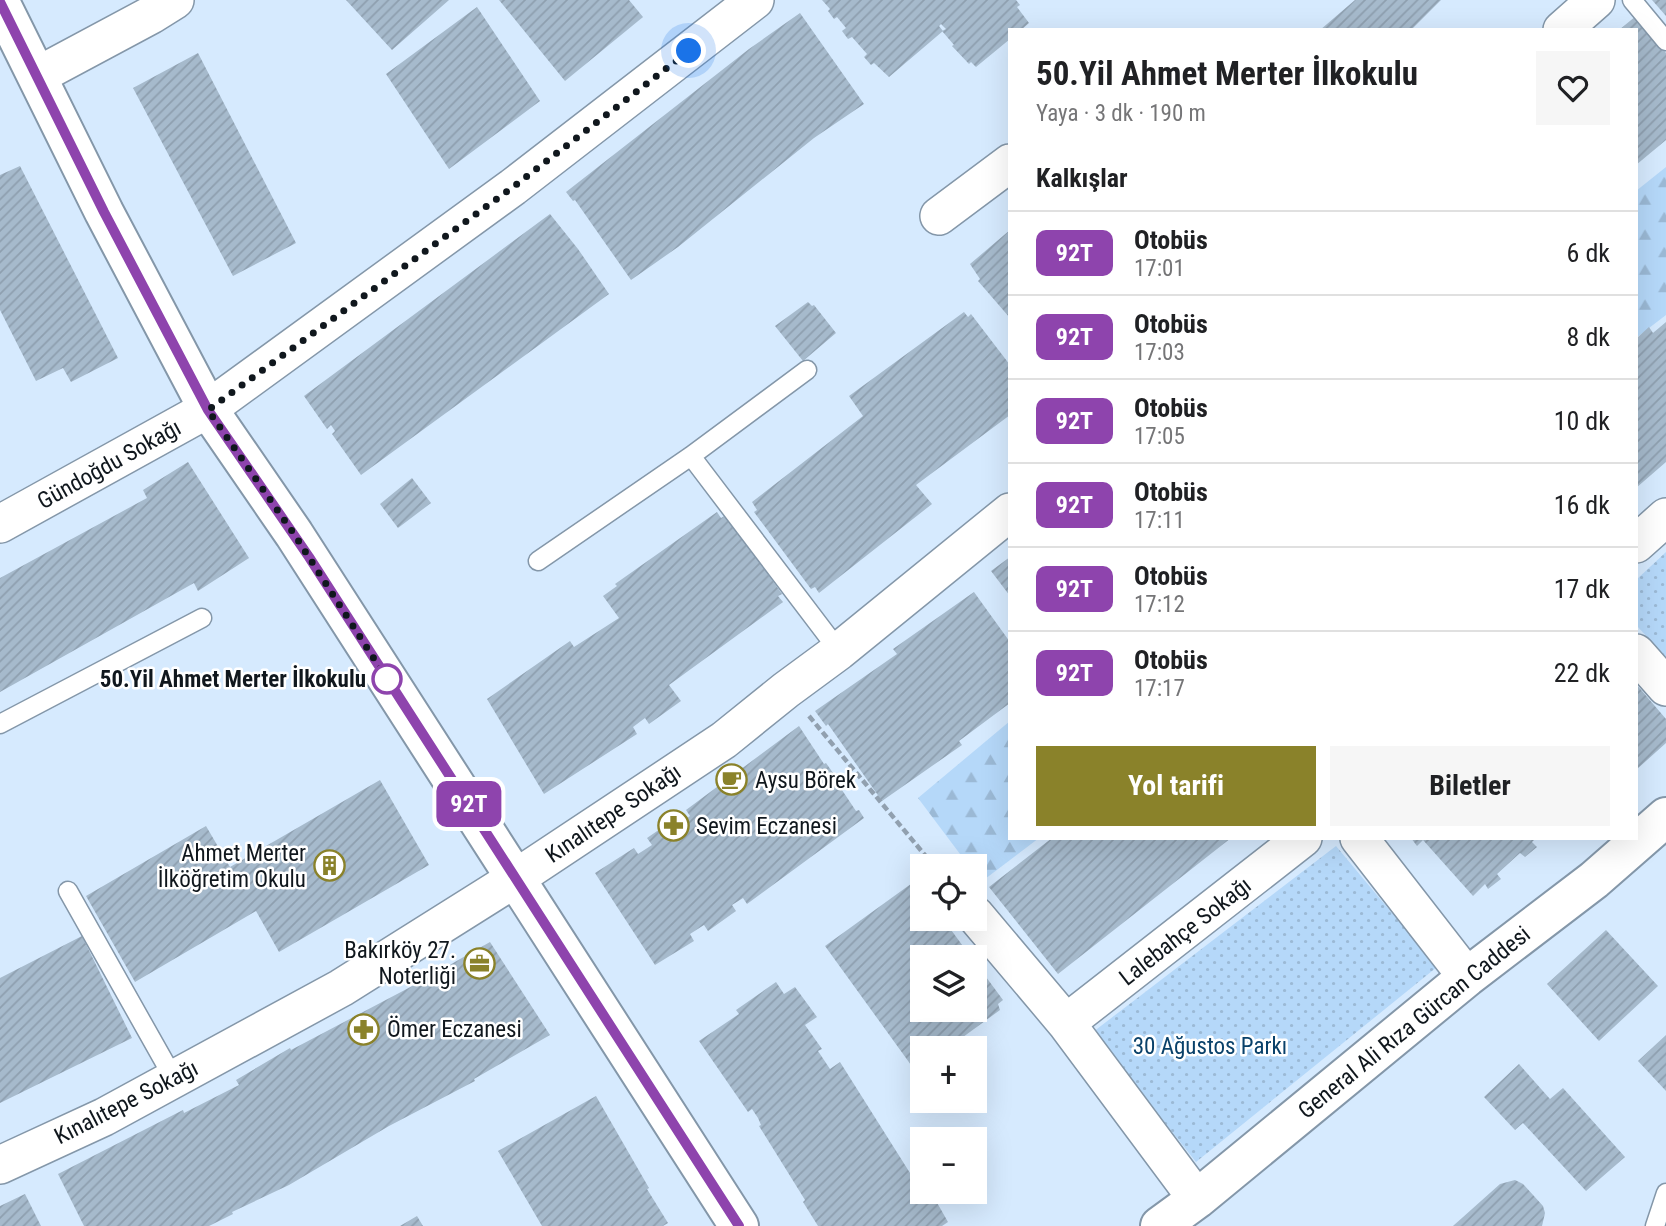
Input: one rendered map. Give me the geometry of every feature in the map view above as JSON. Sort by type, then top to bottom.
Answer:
[{"type":"main road","points":[[0,2],[104,212],[208,410],[301,546],[739,1226]]},
{"type":"main road","name":"General Ali Rıza Gürcan Caddesi","points":[[1160,1226],[1197,1199],[1467,976],[1594,880],[1666,817]]},
{"type":"street","points":[[37,76],[174,0]]},
{"type":"street","name":"Gündoğdu Sokağı","points":[[0,524],[208,410],[513,187],[755,0]]},
{"type":"street","points":[[1564,28],[1596,0]]},
{"type":"street","points":[[939,216],[1008,164]]},
{"type":"street","name":"Kınalıtepe Sokağı","points":[[0,1165],[104,1117],[341,988],[516,877],[724,740],[1008,514]]},
{"type":"street","points":[[1638,542],[1666,517]]},
{"type":"street","points":[[1638,655],[1666,687]]},
{"type":"street","name":"Lalebahçe Sokağı","points":[[1066,1023],[1300,840]]},
{"type":"street","points":[[1361,840],[1467,976]]},
{"type":"street","points":[[987,929],[1066,1023],[1197,1199]]},
{"type":"lane","points":[[1632,0],[1666,41]]},
{"type":"lane","points":[[538,561],[691,456],[807,370]]},
{"type":"lane","points":[[691,456],[839,651]]},
{"type":"lane","points":[[0,724],[202,618]]},
{"type":"lane","points":[[68,891],[174,1079]]},
{"type":"lane","points":[[1656,1226],[1666,1193]]},
{"type":"path","points":[[786,690],[924,854]]},
{"type":"green space","points":[[1666,167],[1666,315],[1638,336],[1638,189]]},
{"type":"green space","points":[[1666,552],[1666,657],[1638,627],[1638,578]]},
{"type":"green space","points":[[1008,723],[1008,840],[1036,840],[987,877],[987,854],[960,854],[918,798]]},
{"type":"green space","name":"30 Ağustos Parkı","points":[[1336,846],[1437,967],[1196,1162],[1093,1032]]},
{"type":"building","points":[[346,0],[449,0],[392,50]]},
{"type":"building","points":[[499,0],[629,0],[643,17],[565,81]]},
{"type":"building","points":[[822,0],[1016,0],[1020,5],[1017,7],[1029,23],[1023,28],[1008,28],[1008,41],[976,67],[971,62],[969,64],[952,46],[954,45],[942,31],[889,77],[874,63],[871,65],[864,57],[867,54],[852,37],[848,39],[842,31],[846,28],[837,17],[834,19],[828,11],[830,9]]},
{"type":"building","points":[[1355,0],[1441,0],[1413,28],[1322,28]]},
{"type":"building","points":[[1652,0],[1666,0],[1666,16]]},
{"type":"building","points":[[477,7],[540,101],[449,169],[386,74]]},
{"type":"building","points":[[800,13],[864,104],[814,138],[678,247],[631,280],[575,200],[566,192],[749,49]]},
{"type":"building","points":[[1636,16],[1666,53],[1666,140],[1638,163],[1638,28],[1621,28]]},
{"type":"building","points":[[198,53],[296,243],[233,276],[133,88]]},
{"type":"building","points":[[20,166],[118,358],[71,382],[63,368],[36,381],[0,310],[0,175]]},
{"type":"building","points":[[550,214],[609,294],[361,475],[332,434],[335,431],[331,425],[327,429],[304,396]]},
{"type":"building","points":[[1008,232],[1008,316],[978,281],[980,279],[970,264]]},
{"type":"building","points":[[808,302],[814,305],[836,333],[803,361],[775,326]]},
{"type":"building","points":[[964,312],[968,317],[971,314],[1008,362],[1008,416],[916,485],[932,504],[819,593],[815,587],[811,589],[754,512],[757,510],[752,502],[863,416],[849,396]]},
{"type":"building","points":[[1666,322],[1666,462],[1638,486],[1638,337],[1649,327],[1653,333]]},
{"type":"building","points":[[188,462],[249,558],[198,591],[194,583],[0,692],[0,578],[147,498],[143,490]]},
{"type":"building","points":[[412,478],[431,503],[398,528],[380,504]]},
{"type":"building","points":[[717,512],[721,518],[726,515],[782,594],[778,596],[783,602],[669,685],[681,701],[649,724],[645,718],[633,727],[637,734],[544,794],[487,699],[570,641],[574,647],[619,618],[603,596],[617,586],[615,584]]},
{"type":"building","points":[[1008,558],[1008,593],[991,571]]},
{"type":"building","points":[[974,592],[1008,639],[1008,704],[959,741],[962,745],[882,801],[828,724],[826,726],[815,711],[897,654],[893,649]]},
{"type":"building","points":[[1638,686],[1666,719],[1666,743],[1638,768]]},
{"type":"building","points":[[799,726],[838,780],[836,781],[856,811],[859,810],[864,818],[747,904],[743,898],[732,905],[736,911],[708,931],[704,925],[690,934],[694,941],[655,965],[595,873],[634,848],[638,854],[652,845],[647,838],[676,818],[679,824],[690,816],[686,810]]},
{"type":"building","points":[[380,780],[429,865],[279,952],[256,911],[135,982],[86,896],[206,826],[230,867]]},
{"type":"building","points":[[1049,840],[1228,840],[1058,974],[989,887]]},
{"type":"building","points":[[1412,840],[1423,840],[1417,846]]},
{"type":"building","points":[[1423,840],[1534,840],[1532,842],[1537,847],[1525,857],[1520,853],[1497,874],[1501,879],[1488,889],[1485,884],[1473,896]]},
{"type":"building","points":[[910,885],[910,931],[952,931],[962,945],[910,945],[910,1022],[984,1022],[964,1036],[910,1036],[910,1064],[825,946]]},
{"type":"building","points":[[1606,930],[1658,986],[1599,1041],[1547,984]]},
{"type":"building","points":[[82,936],[132,1038],[0,1103],[0,978]]},
{"type":"building","points":[[490,942],[550,1035],[474,1079],[475,1081],[389,1126],[289,1185],[209,1226],[84,1226],[58,1174],[183,1110],[184,1113],[239,1085],[236,1080],[290,1048],[291,1050],[418,983]]},
{"type":"building","points":[[987,978],[1003,1000],[998,1004],[1000,1010],[987,1020]]},
{"type":"building","points":[[776,982],[784,994],[795,987],[817,1017],[805,1025],[822,1049],[818,1051],[830,1069],[840,1062],[910,1173],[910,1204],[938,1204],[948,1222],[942,1226],[818,1226],[759,1126],[761,1125],[758,1118],[752,1109],[748,1112],[699,1041],[739,1014],[736,1010]]},
{"type":"building","points":[[1666,1035],[1666,1091],[1638,1061]]},
{"type":"building","points":[[1519,1064],[1550,1099],[1563,1088],[1625,1157],[1586,1191],[1523,1123],[1515,1130],[1484,1097]]},
{"type":"building","points":[[596,1096],[668,1223],[663,1226],[542,1226],[498,1151]]},
{"type":"building","points":[[1515,1180],[1523,1184],[1543,1206],[1545,1213],[1542,1226],[1453,1226],[1500,1184]]},
{"type":"building","points":[[25,1194],[41,1226],[0,1226],[0,1206]]},
{"type":"building","points":[[417,1216],[423,1226],[400,1226]]},
{"type":"bus line","name":"92T","points":[[0,2],[104,212],[208,410],[309,557],[739,1226]]},
{"type":"place","name":"50.Yil Ahmet Merter İlkokulu","points":[[387,679]]},
{"type":"place","name":"Aysu Börek","points":[[732,780]]},
{"type":"place","name":"Sevim Eczanesi","points":[[673,826]]},
{"type":"place","name":"Ahmet Merter İlköğretim Okulu","points":[[329,866]]},
{"type":"place","name":"Bakırköy 27. Noterliği","points":[[479,963]]},
{"type":"place","name":"Ömer Eczanesi","points":[[364,1029]]},
{"type":"route","points":[[387,679],[294,534],[208,410],[513,187],[689,51]]}]
